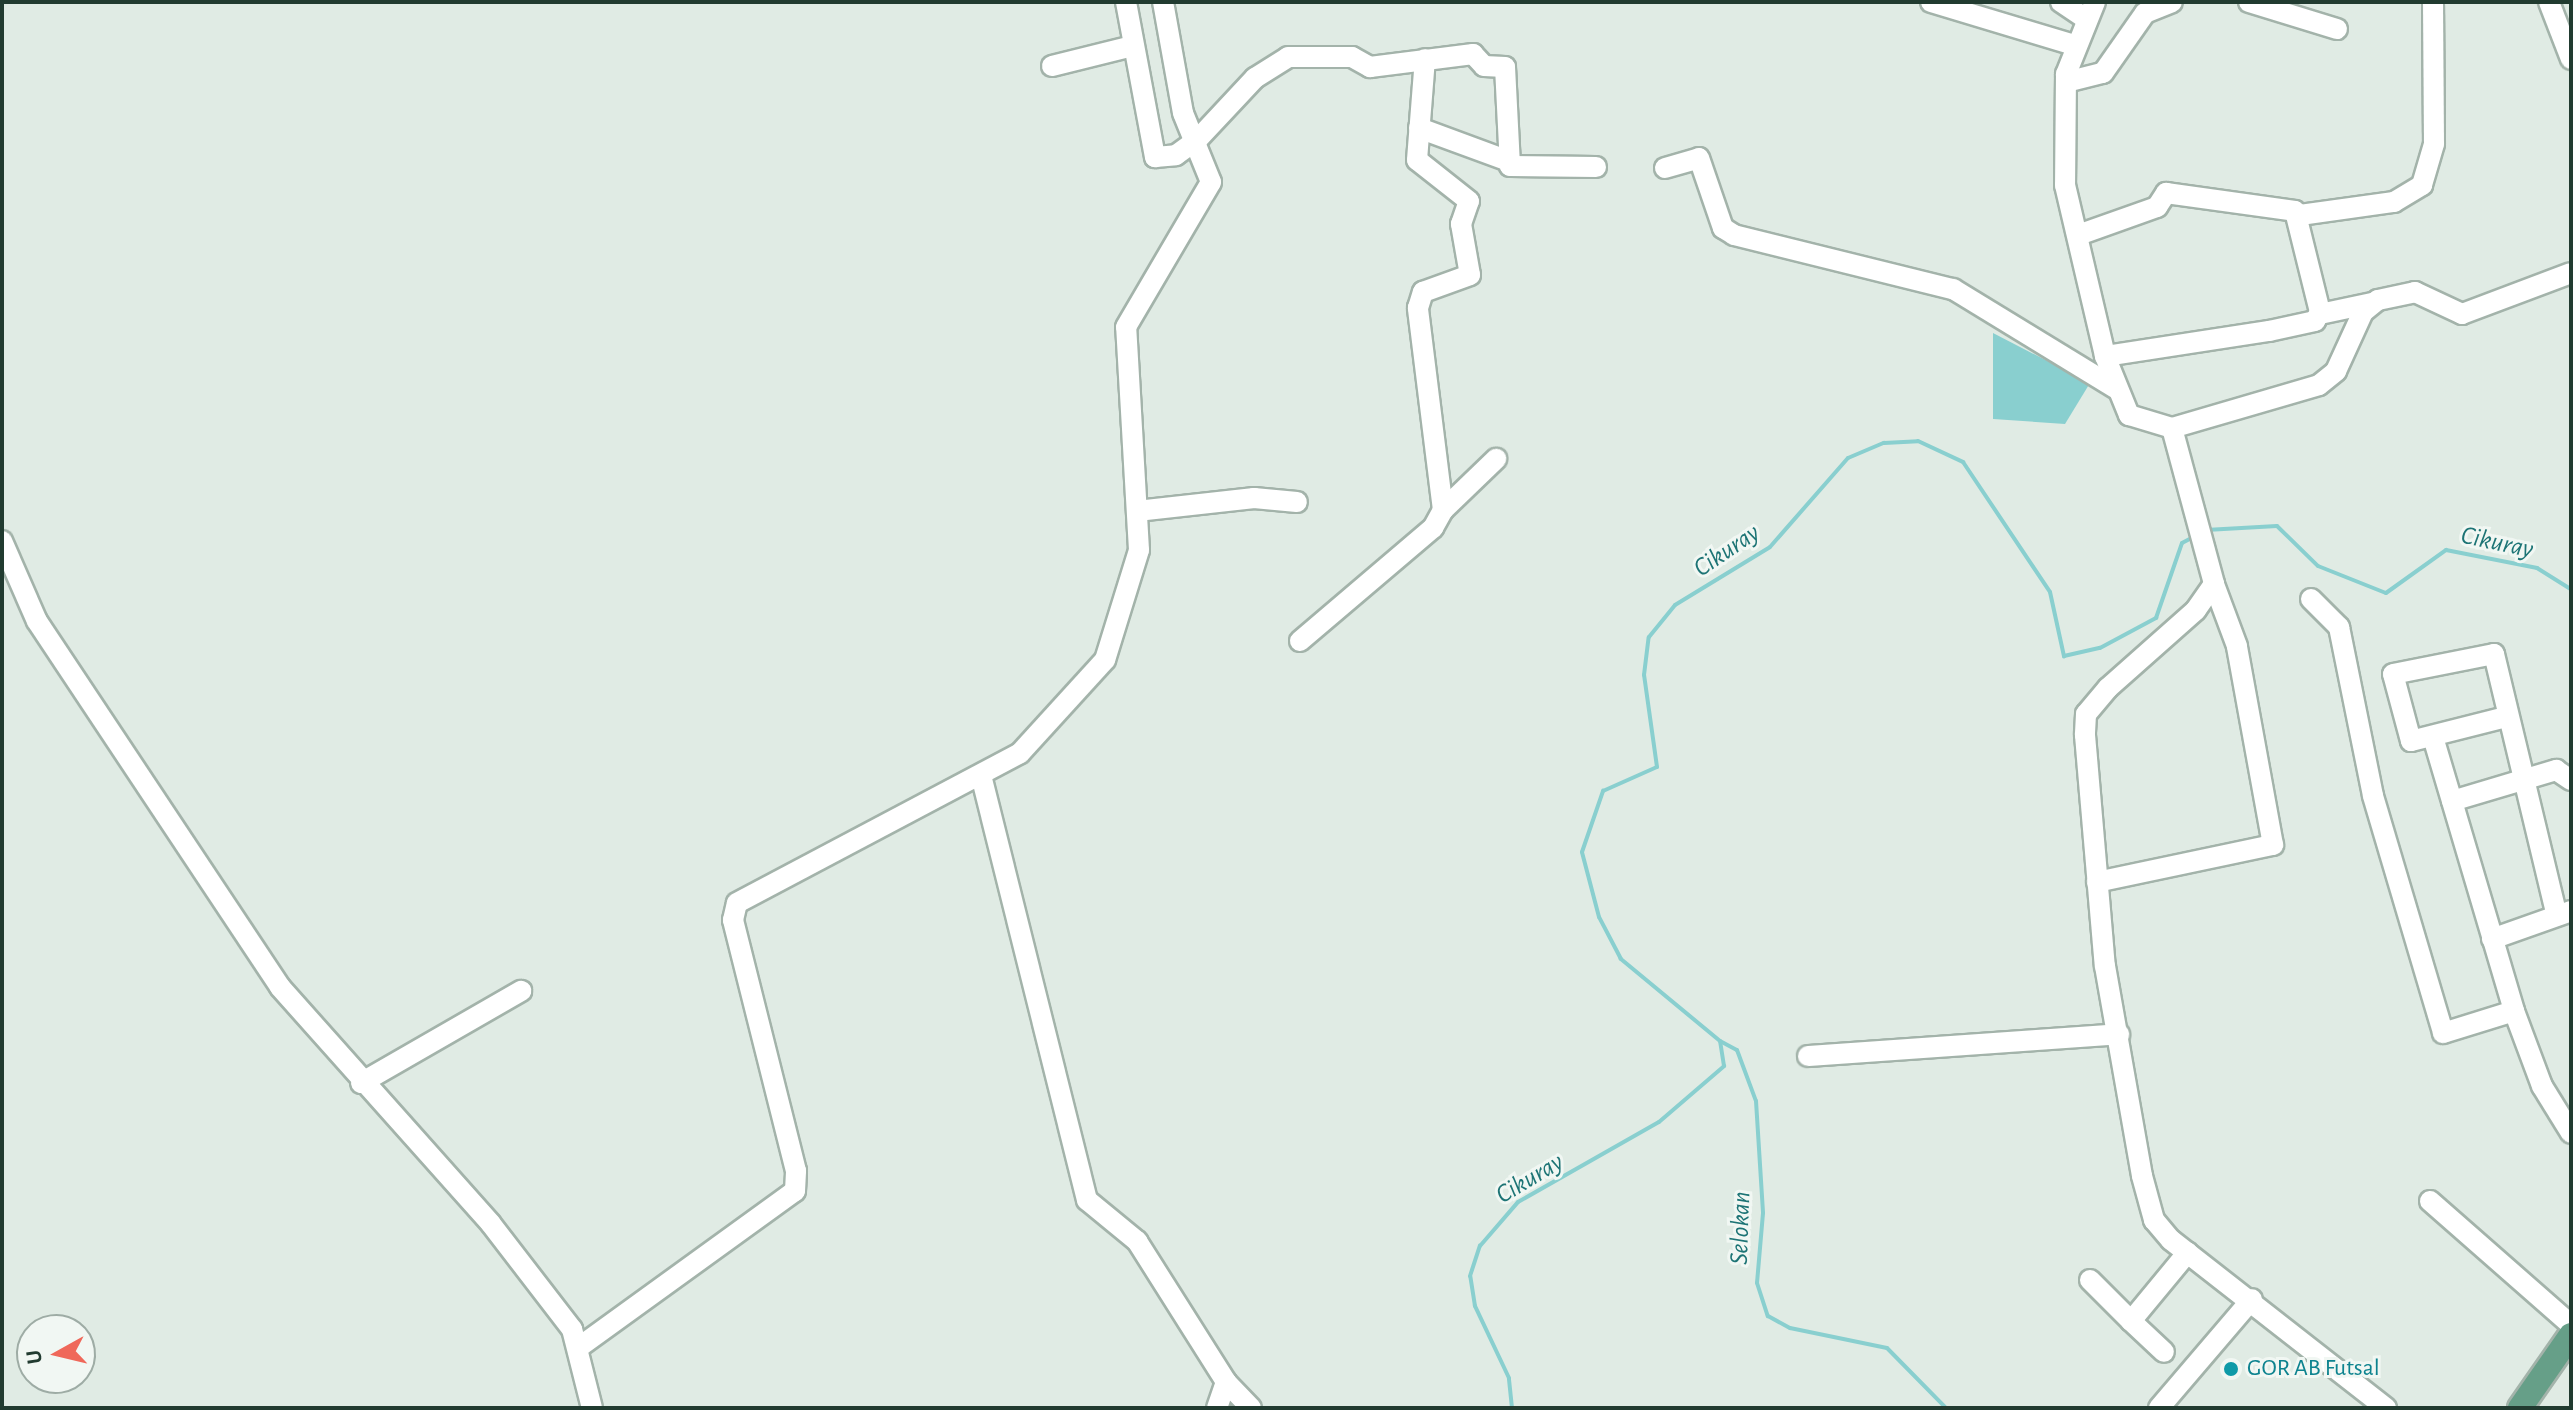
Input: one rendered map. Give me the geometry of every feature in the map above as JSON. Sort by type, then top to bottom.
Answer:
[{"type":"main road","points":[[2520,1408],[2571,1335]]},
{"type":"street","points":[[1126,2],[1149,151],[1176,155],[1197,140],[1255,78],[1288,57],[1352,57],[1367,67],[1475,54],[1484,66],[1505,67],[1506,160],[1510,166],[1596,167]]},
{"type":"street","points":[[582,1345],[795,1191],[796,1171],[733,920],[737,903],[1030,747],[1100,669],[1138,561],[1126,327],[1209,193],[1197,140],[1183,113],[1163,2]]},
{"type":"street","points":[[1931,2],[2074,45]]},
{"type":"street","points":[[2061,2],[2090,10],[2074,45],[2066,82],[2065,185],[2081,234],[2105,356],[2115,388],[2129,415],[2172,428],[2326,382],[2372,303]]},
{"type":"street","points":[[2066,82],[2103,73],[2145,13],[2172,2]]},
{"type":"street","points":[[2249,2],[2337,29]]},
{"type":"street","points":[[2081,234],[2157,207],[2166,193],[2300,215],[2394,202],[2422,185],[2434,144],[2433,2]]},
{"type":"street","points":[[2549,2],[2571,59]]},
{"type":"street","points":[[1052,66],[1133,46]]},
{"type":"street","points":[[1425,59],[1419,128],[1424,172],[1464,190],[1469,201],[1461,224],[1470,275],[1423,292],[1418,308],[1443,510]]},
{"type":"street","points":[[1419,128],[1506,160]]},
{"type":"street","points":[[1665,168],[1699,158],[1723,228],[1734,235],[1953,289],[2115,388]]},
{"type":"street","points":[[2300,215],[2320,314]]},
{"type":"street","points":[[2105,356],[2264,332],[2320,314],[2415,292],[2462,314],[2571,273]]},
{"type":"street","points":[[2097,882],[2273,845],[2237,646],[2198,537],[2172,428]]},
{"type":"street","points":[[1300,641],[1433,528],[1443,510],[1496,459]]},
{"type":"street","points":[[1137,511],[1254,498],[1297,502]]},
{"type":"street","points":[[2,541],[37,621],[280,987],[361,1083],[491,1224],[582,1345],[592,1408]]},
{"type":"street","points":[[2214,584],[2196,610],[2086,714],[2097,882],[2119,1034],[2154,1220],[2188,1252],[2252,1299],[2386,1408]]},
{"type":"street","points":[[2311,599],[2339,627],[2373,796],[2443,1033],[2514,1011]]},
{"type":"street","points":[[2492,939],[2564,914],[2522,780],[2490,651],[2400,668],[2393,679],[2405,735],[2415,742],[2506,717]]},
{"type":"street","points":[[2433,737],[2514,1011],[2569,1125]]},
{"type":"street","points":[[2452,801],[2556,770],[2571,780]]},
{"type":"street","points":[[981,775],[1087,1200],[1132,1235],[1226,1382],[1251,1408]]},
{"type":"street","points":[[361,1083],[521,991]]},
{"type":"street","points":[[1808,1056],[2119,1034]]},
{"type":"street","points":[[2430,1201],[2571,1325]]},
{"type":"street","points":[[2131,1321],[2188,1252]]},
{"type":"street","points":[[2090,1280],[2164,1352]]},
{"type":"street","points":[[2159,1408],[2252,1299]]},
{"type":"street","points":[[1217,1408],[1226,1382]]},
{"type":"water","points":[[1993,333],[2090,383],[2065,424],[1993,419]]},
{"type":"waterway","name":"Cikuray","points":[[1512,1408],[1509,1378],[1475,1306],[1470,1276],[1480,1246],[1518,1202],[1659,1122],[1724,1066],[1720,1041],[1621,959],[1599,917],[1582,852],[1603,791],[1657,767],[1644,675],[1649,637],[1675,605],[1770,547],[1848,458],[1884,443],[1918,441],[1963,462],[2050,592],[2064,656],[2100,648],[2156,618],[2182,543],[2195,536]]},
{"type":"waterway","name":"Cikuray","points":[[2206,530],[2277,526],[2318,566],[2386,593],[2446,550],[2537,568],[2571,589]]},
{"type":"waterway","name":"Selokan","points":[[1720,1041],[1737,1050],[1756,1101],[1763,1213],[1757,1283],[1768,1316],[1790,1328],[1887,1348],[1946,1408]]},
{"type":"place","name":"GOR AB Futsal","points":[[2231,1369]]}]
